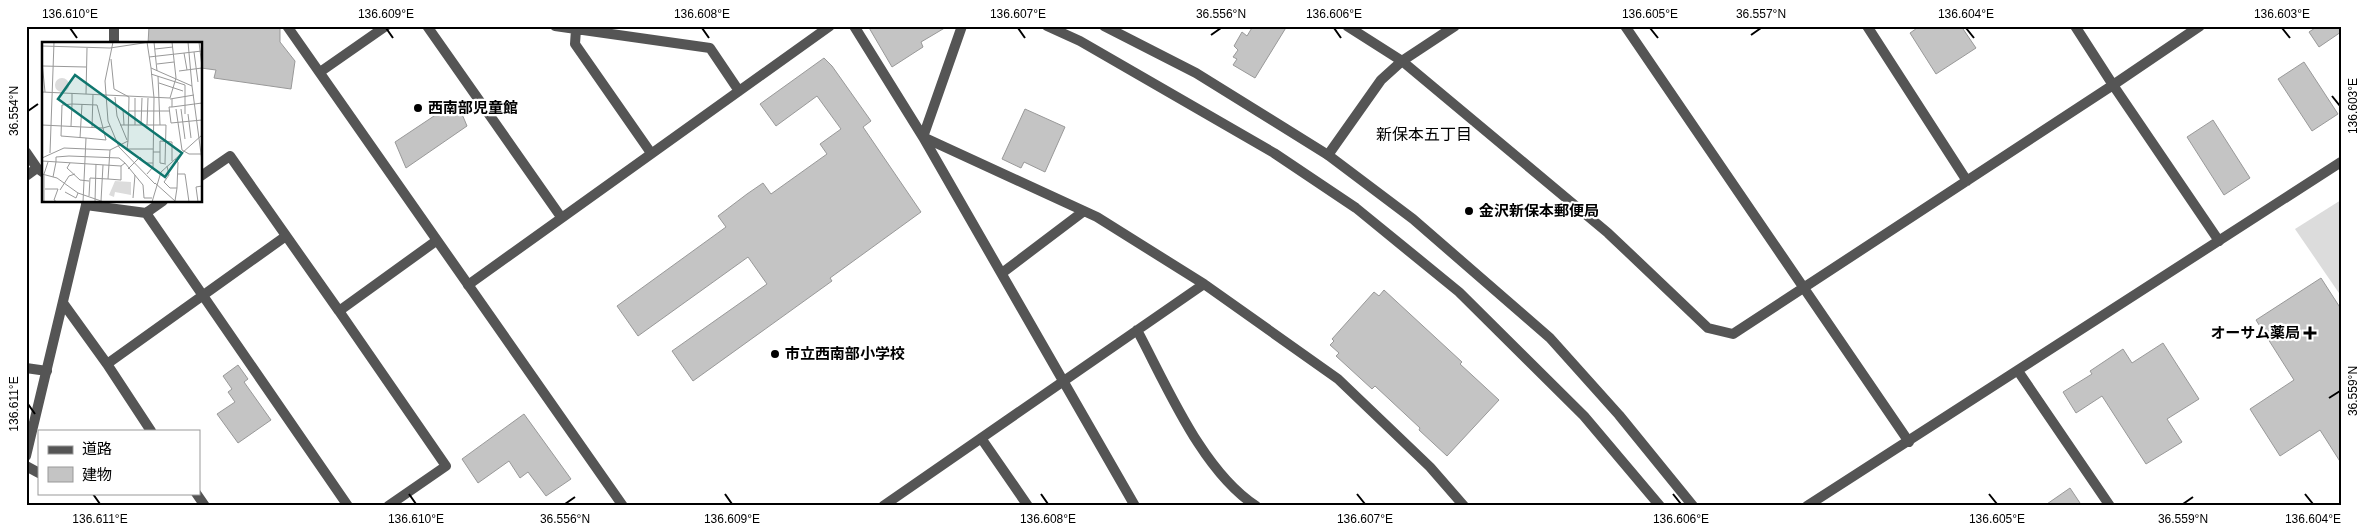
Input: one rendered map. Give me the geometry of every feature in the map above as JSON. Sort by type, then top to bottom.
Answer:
[{"type":"street","points":[[114,26],[114,42]]},
{"type":"street","points":[[287,26],[623,506]]},
{"type":"street","points":[[320,72],[386,26]]},
{"type":"street","points":[[427,26],[561,218]]},
{"type":"street","points":[[555,26],[710,48],[739,91]]},
{"type":"street","points":[[468,286],[830,26]]},
{"type":"street","points":[[854,26],[924,137],[1135,506]]},
{"type":"street","points":[[924,137],[962,26]]},
{"type":"street","points":[[1047,26],[1080,41],[1274,153],[1356,208],[1459,292],[1584,416],[1660,506]]},
{"type":"street","points":[[1104,26],[1196,73],[1328,155],[1414,219],[1550,338],[1619,415],[1693,506]]},
{"type":"street","points":[[1347,26],[1402,61],[1608,233],[1708,328],[1733,334],[2200,26]]},
{"type":"street","points":[[1328,155],[1381,80],[1402,61],[1455,26]]},
{"type":"street","points":[[1625,26],[1909,442]]},
{"type":"street","points":[[1867,26],[1967,181]]},
{"type":"street","points":[[2075,26],[2219,241]]},
{"type":"street","points":[[576,28],[575,44],[651,153]]},
{"type":"street","points":[[924,137],[1084,211],[1204,284],[1338,379],[1430,467],[1464,506]]},
{"type":"street","points":[[26,152],[40,170],[26,176]]},
{"type":"street","points":[[202,175],[230,156],[446,466],[388,506]]},
{"type":"street","points":[[1807,506],[2341,162]]},
{"type":"street","points":[[26,456],[86,203],[146,213],[162,202]]},
{"type":"street","points":[[1002,273],[1084,211]]},
{"type":"street","points":[[146,213],[202,297],[348,506]]},
{"type":"street","points":[[107,364],[286,236]]},
{"type":"street","points":[[339,311],[436,241]]},
{"type":"street","points":[[888,505],[980,438],[1204,284]]},
{"type":"street","points":[[63,303],[107,364],[150,430]]},
{"type":"street","points":[[1138,330],[1201,448],[1242,497],[1256,506]]},
{"type":"street","points":[[26,368],[47,371]]},
{"type":"street","points":[[2018,371],[2110,506]]},
{"type":"street","points":[[980,438],[1028,506]]},
{"type":"street","points":[[26,466],[38,472]]},
{"type":"street","points":[[197,494],[206,506]]},
{"type":"shaded area","points":[[2341,200],[2341,296],[2295,229]]},
{"type":"building","points":[[149,26],[280,26],[280,42],[295,61],[291,89],[214,78],[216,70],[202,68],[202,42],[148,42]]},
{"type":"building","points":[[868,26],[948,26],[921,42],[923,47],[892,67]]},
{"type":"building","points":[[1253,26],[1287,26],[1255,78],[1233,65],[1237,59],[1233,57],[1238,50],[1234,46],[1242,32],[1247,36]]},
{"type":"building","points":[[1920,26],[1961,26],[1976,48],[1936,74],[1910,33]]},
{"type":"building","points":[[2318,26],[2341,26],[2341,32],[2319,47],[2309,32]]},
{"type":"building","points":[[824,58],[832,66],[871,121],[863,127],[921,212],[830,278],[832,281],[693,381],[672,351],[767,284],[748,257],[638,336],[617,306],[726,227],[718,216],[747,194],[763,183],[771,194],[827,154],[820,144],[841,129],[817,96],[776,126],[760,104]]},
{"type":"building","points":[[2304,62],[2338,114],[2312,131],[2278,79]]},
{"type":"building","points":[[452,104],[462,114],[467,126],[406,168],[395,142]]},
{"type":"building","points":[[1025,109],[1065,127],[1045,172],[1024,162],[1021,168],[1002,159]]},
{"type":"building","points":[[2213,120],[2250,178],[2224,195],[2187,137]]},
{"type":"building","points":[[2321,278],[2341,309],[2341,463],[2320,430],[2280,456],[2250,409],[2294,380],[2256,320]]},
{"type":"building","points":[[1384,290],[1462,362],[1460,364],[1499,400],[1447,456],[1375,386],[1372,389],[1336,356],[1339,353],[1330,345],[1334,341],[1332,339],[1374,292],[1379,296]]},
{"type":"building","points":[[2163,343],[2199,399],[2167,419],[2182,442],[2146,464],[2102,396],[2076,413],[2063,392],[2092,374],[2090,371],[2123,349],[2132,363]]},
{"type":"building","points":[[238,365],[248,379],[244,382],[271,420],[238,443],[217,414],[235,402],[228,392],[232,389],[223,376]]},
{"type":"building","points":[[524,414],[571,479],[546,496],[528,472],[520,478],[509,461],[478,483],[462,459]]},
{"type":"building","points":[[2070,488],[2082,506],[2044,506]]},
{"type":"place","name":"西南部児童館","points":[[418,108]]},
{"type":"place","name":"金沢新保本郵便局","points":[[1469,211]]},
{"type":"place","name":"オーサム薬局","points":[[2310,333]]},
{"type":"place","name":"市立西南部小学校","points":[[775,354]]},
{"type":"district","name":"新保本五丁目","points":[[1424,134]]}]
